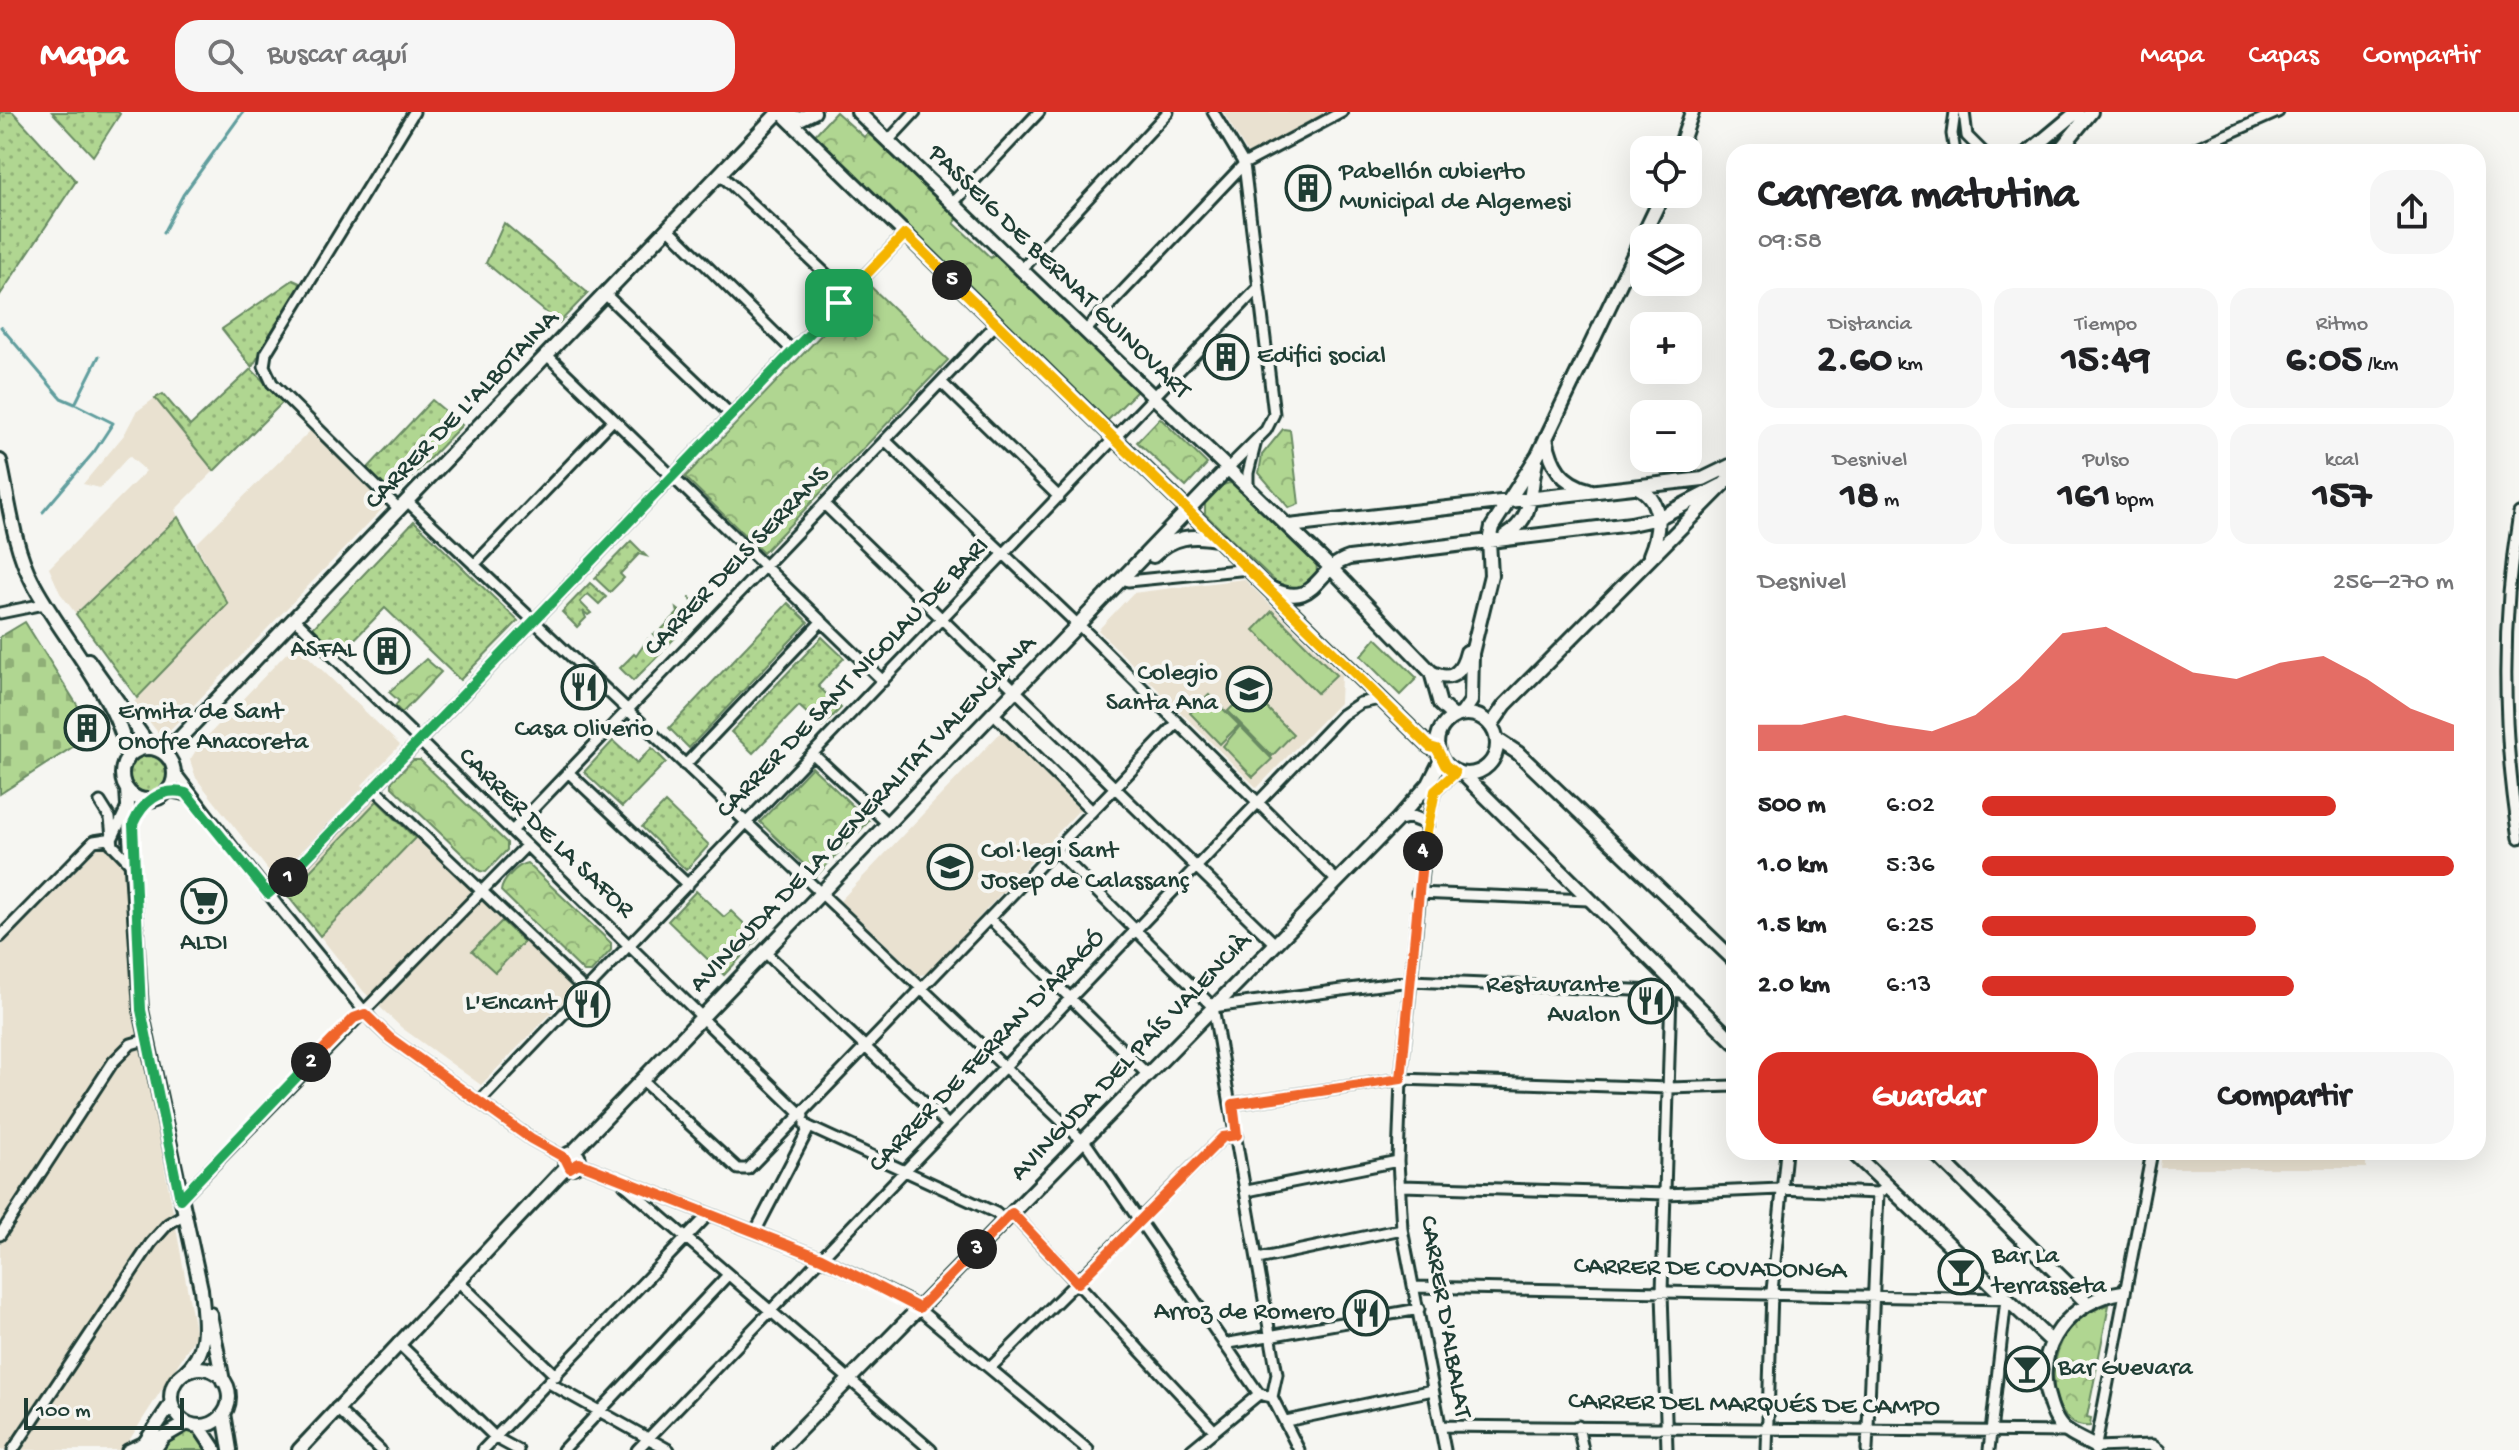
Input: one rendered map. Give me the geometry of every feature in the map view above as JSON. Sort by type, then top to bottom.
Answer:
[{"type":"street","points":[[414,112],[266,353],[264,366],[272,383],[403,505],[474,565],[1083,1141],[1259,1394],[1272,1397]]},
{"type":"street","points":[[782,114],[800,119],[814,112]]},
{"type":"street","name":"PASSEIG DE BERNAT GUINOVART","points":[[858,112],[1329,566],[1431,672],[1440,704],[1458,716]]},
{"type":"street","points":[[888,141],[915,112]]},
{"type":"street","points":[[953,203],[1039,112]]},
{"type":"street","points":[[1022,269],[1168,112]]},
{"type":"street","points":[[1189,508],[1256,441],[1274,414],[1244,164],[1213,112]]},
{"type":"street","points":[[1086,330],[1244,164],[1342,112]]},
{"type":"street","points":[[1684,136],[1692,112]]},
{"type":"street","points":[[1954,144],[1955,112]]},
{"type":"street","points":[[1964,112],[1967,136],[1975,144]]},
{"type":"street","points":[[2039,144],[2077,112]]},
{"type":"street","points":[[2065,144],[2091,112]]},
{"type":"street","points":[[2205,144],[2278,112]]},
{"type":"street","points":[[782,114],[1589,900],[1677,992],[1726,1035]]},
{"type":"street","name":"CARRER DE L'ALBOTAINA","points":[[154,749],[178,740],[720,174],[782,114]]},
{"type":"street","points":[[720,174],[847,294]]},
{"type":"street","points":[[1439,755],[1440,731],[1471,701],[1472,653],[1491,575],[1489,541],[1492,527],[1538,455],[1656,208]]},
{"type":"street","points":[[668,228],[793,351]]},
{"type":"street","points":[[268,894],[279,887],[905,234]]},
{"type":"street","name":"CARRER DE SANT NICOLAU DE BARI","points":[[480,1101],[1259,287]]},
{"type":"street","points":[[605,294],[731,415]]},
{"type":"street","name":"CARRER DELS SERRANS","points":[[512,831],[997,323]]},
{"type":"street","points":[[547,355],[883,681]]},
{"type":"street","points":[[941,382],[1059,497]]},
{"type":"street","points":[[474,565],[613,420]]},
{"type":"street","points":[[1546,438],[1552,461],[1564,479],[1592,490]]},
{"type":"street","points":[[885,440],[1337,881]]},
{"type":"street","points":[[1248,486],[1249,464],[1256,441]]},
{"type":"street","points":[[1503,537],[1524,521],[1531,501],[1538,455]]},
{"type":"street","points":[[0,461],[20,552],[44,604],[113,712],[123,733],[127,760],[122,774],[127,789],[125,809],[113,842]]},
{"type":"street","points":[[1289,526],[1531,501],[1592,490],[1703,479],[1726,468]]},
{"type":"street","points":[[1491,725],[1505,705],[1726,481]]},
{"type":"street","points":[[1265,586],[1291,596],[1302,595],[1316,586],[1329,566],[1349,558],[1658,518],[1722,485]]},
{"type":"street","points":[[1637,487],[1649,495],[1658,518],[1655,542],[1647,561]]},
{"type":"street","points":[[824,504],[1275,944]]},
{"type":"street","name":"AVINGUDA DE LA GENERALITAT VALENCIANA","points":[[572,1159],[770,957],[887,823],[1018,692],[1189,508]]},
{"type":"street","points":[[2519,513],[2503,696],[2509,775],[2519,838]]},
{"type":"street","name":"AVINGUDA DE LA GENERALITAT VALENCIANA","points":[[1080,627],[1162,547],[1174,540],[1200,536],[1221,540]]},
{"type":"street","points":[[1128,581],[1249,569]]},
{"type":"street","points":[[1431,672],[1449,677],[1460,671],[1485,599]]},
{"type":"street","points":[[0,613],[44,604]]},
{"type":"street","name":"CARRER DE LA SAFOR","points":[[294,618],[804,1120],[1008,1217],[1078,1283],[1213,1429]]},
{"type":"street","points":[[685,765],[822,621]]},
{"type":"street","points":[[59,628],[98,672],[154,749],[172,766],[268,894],[365,1014],[390,1038],[531,1139],[618,1179],[821,1258],[919,1308],[1088,1450]]},
{"type":"street","name":"AVINGUDA DE LA GENERALITAT VALENCIANA","points":[[296,1450],[823,895],[998,718],[1018,692]]},
{"type":"street","name":"CARRER DE FERRAN D'ARAGÓ","points":[[637,1450],[1342,715],[1360,703],[1380,699]]},
{"type":"street","points":[[1458,716],[1473,714],[1491,725],[1498,740],[1498,749],[1489,766],[1460,774]]},
{"type":"street","points":[[998,718],[1092,811]]},
{"type":"street","points":[[647,1085],[738,1169],[746,1170],[804,1120],[867,1049],[1177,723]]},
{"type":"street","name":"CARRER DE L'ALBOTAINA","points":[[172,766],[178,740]]},
{"type":"street","points":[[1498,740],[1518,753],[1726,952]]},
{"type":"street","points":[[127,760],[137,751],[154,749]]},
{"type":"street","points":[[813,754],[887,823]]},
{"type":"street","name":"AVINGUDA DEL PAÍS VALENCIÀ","points":[[780,1450],[1398,819],[1429,784],[1439,755]]},
{"type":"street","points":[[167,791],[172,766]]},
{"type":"street","points":[[568,772],[688,885]]},
{"type":"street","name":"CARRER D'ALBALAT","points":[[1445,1450],[1402,1229],[1402,1186],[1398,1161],[1401,1079],[1417,893],[1427,823],[1435,791],[1460,774]]},
{"type":"street","points":[[374,788],[586,991]]},
{"type":"street","points":[[127,789],[147,800]]},
{"type":"street","points":[[131,834],[147,800],[167,791],[181,791],[193,798]]},
{"type":"street","points":[[100,802],[110,818],[113,842]]},
{"type":"street","points":[[110,818],[117,820],[125,809]]},
{"type":"street","points":[[125,809],[131,834],[139,985],[183,1215],[228,1397],[224,1413],[230,1450]]},
{"type":"street","points":[[1398,819],[1409,816],[1427,823]]},
{"type":"street","points":[[0,937],[94,841],[104,838],[113,842],[132,866]]},
{"type":"street","points":[[180,1199],[350,1022],[365,1014],[526,846]]},
{"type":"street","points":[[1055,850],[1213,1007],[1233,1104],[1277,1374],[1272,1397],[1299,1450]]},
{"type":"street","points":[[1417,893],[1589,900]]},
{"type":"street","points":[[990,919],[1147,1074]]},
{"type":"street","points":[[770,957],[948,1125]]},
{"type":"street","points":[[1213,1007],[1410,981],[1677,992]]},
{"type":"street","points":[[1667,1450],[1662,1292],[1669,1088],[1677,992]]},
{"type":"street","points":[[0,1235],[113,1062],[131,1044],[148,1039]]},
{"type":"street","points":[[1233,1104],[1401,1079],[1669,1088],[1726,1086]]},
{"type":"street","points":[[755,1232],[807,1132],[804,1120]]},
{"type":"street","points":[[990,1368],[1223,1137],[1237,1135]]},
{"type":"street","points":[[1767,1450],[1772,1291],[1785,1160]]},
{"type":"street","points":[[1859,1160],[1883,1190],[2052,1342]]},
{"type":"street","points":[[1942,1160],[2087,1303]]},
{"type":"street","points":[[2096,1448],[2150,1160]]},
{"type":"street","points":[[1247,1191],[1398,1161]]},
{"type":"street","points":[[618,1179],[847,1381],[931,1450]]},
{"type":"street","points":[[1402,1186],[1666,1194],[1780,1189],[1883,1190]]},
{"type":"street","points":[[1867,1450],[1883,1190]]},
{"type":"street","points":[[13,1450],[151,1243],[168,1224],[183,1215]]},
{"type":"street","points":[[483,1450],[687,1241],[708,1215]]},
{"type":"street","points":[[1258,1259],[1402,1229]]},
{"type":"street","points":[[563,1450],[727,1276]]},
{"type":"street","points":[[458,1281],[552,1380],[669,1450]]},
{"type":"street","name":"CARRER DE COVADONGA","points":[[1414,1287],[1772,1291],[2006,1299]]},
{"type":"street","points":[[147,1447],[171,1404],[175,1383],[196,1360],[204,1343],[201,1289]]},
{"type":"street","points":[[2123,1292],[2087,1303],[2066,1319],[2052,1342],[2045,1385],[2052,1410],[2067,1432],[2096,1448],[2152,1445],[2159,1450]]},
{"type":"street","points":[[1989,1450],[2006,1299]]},
{"type":"street","points":[[1224,1344],[1419,1309]]},
{"type":"street","points":[[398,1343],[496,1438],[518,1450]]},
{"type":"street","points":[[184,1373],[205,1369],[223,1381]]},
{"type":"street","points":[[1286,1421],[1433,1390]]},
{"type":"street","points":[[1191,1450],[1259,1394]]},
{"type":"street","points":[[171,1404],[215,1450]]},
{"type":"street","points":[[336,1408],[380,1450]]},
{"type":"street","points":[[127,1450],[147,1447],[193,1425],[213,1423],[224,1413]]},
{"type":"street","name":"CARRER DEL MARQUÉS DE CAMPO","points":[[1440,1426],[2067,1432]]},
{"type":"street","points":[[1578,1426],[1583,1450]]},
{"type":"shaded area","points":[[1223,112],[1326,112],[1249,156]]},
{"type":"shaded area","points":[[155,398],[214,471],[175,510],[178,517],[76,614],[60,593],[49,568],[146,471],[129,456],[100,488],[83,484],[124,435],[136,412]]},
{"type":"shaded area","points":[[312,429],[387,504],[166,734],[159,734],[134,702],[228,604],[196,544]]},
{"type":"shaded area","name":"Colegio Santa Ana","points":[[1244,579],[1341,675],[1340,702],[1257,788],[1098,630],[1133,593]]},
{"type":"shaded area","points":[[295,644],[400,745],[362,785],[575,989],[481,1085],[402,1028],[364,992],[196,778],[190,760],[200,744]]},
{"type":"shaded area","name":"Col·legi Sant Josep de Calassanç","points":[[1003,730],[1082,807],[926,974],[919,975],[840,901]]},
{"type":"shaded area","points":[[103,843],[124,863],[133,995],[196,1336],[123,1450],[0,1450],[0,947]]},
{"type":"shaded area","points":[[2161,1160],[2366,1160],[2366,1168],[2160,1168]]},
{"type":"green space","points":[[0,112],[13,112],[76,181],[0,295]]},
{"type":"green space","points":[[52,112],[118,112],[120,114],[93,156]]},
{"type":"green space","points":[[836,112],[864,137],[870,131],[960,216],[954,223],[991,258],[998,251],[1141,387],[1106,422],[811,139]]},
{"type":"green space","points":[[504,223],[588,293],[559,323],[486,263]]},
{"type":"green space","points":[[293,280],[302,284],[252,367],[222,329]]},
{"type":"green space","points":[[869,285],[948,360],[763,553],[685,477]]},
{"type":"green space","points":[[251,369],[284,401],[214,471],[155,398],[163,394],[190,426]]},
{"type":"green space","points":[[432,400],[462,425],[393,496],[366,470]]},
{"type":"green space","points":[[1160,418],[1207,464],[1186,487],[1137,442]]},
{"type":"green space","points":[[1283,429],[1290,430],[1299,504],[1289,508],[1259,473],[1262,455]]},
{"type":"green space","points":[[1237,484],[1316,560],[1317,572],[1313,580],[1300,589],[1281,587],[1205,514],[1205,502],[1220,486]]},
{"type":"green space","points":[[178,517],[228,604],[137,698],[76,614]]},
{"type":"green space","points":[[414,521],[518,621],[460,680],[385,608],[340,654],[313,628]]},
{"type":"green space","points":[[631,541],[646,556],[639,554],[620,574],[624,578],[610,592],[595,578]]},
{"type":"green space","points":[[590,583],[606,597],[599,604],[588,594],[580,602],[591,613],[588,615],[583,611],[586,618],[577,627],[562,612]]},
{"type":"green space","points":[[689,597],[702,610],[666,647],[653,634],[658,633],[678,613],[677,609],[687,617],[696,607]]},
{"type":"green space","points":[[788,603],[808,622],[689,748],[669,728]]},
{"type":"green space","points":[[1272,611],[1336,675],[1317,693],[1254,630]]},
{"type":"green space","points":[[25,622],[86,719],[96,713],[105,726],[0,794],[0,637]]},
{"type":"green space","points":[[822,637],[844,658],[818,686],[841,708],[822,727],[799,706],[753,753],[731,732]]},
{"type":"green space","points":[[1376,638],[1417,678],[1400,695],[1361,656]]},
{"type":"green space","points":[[648,639],[662,652],[633,681],[620,668],[634,654],[636,656]]},
{"type":"green space","points":[[426,659],[441,672],[402,713],[395,706],[399,701],[389,692]]},
{"type":"green space","points":[[1249,690],[1293,734],[1272,756],[1228,711]]},
{"type":"green space","points":[[1209,695],[1239,725],[1220,744],[1190,713]]},
{"type":"green space","points":[[1240,726],[1272,759],[1253,777],[1223,746]]},
{"type":"green space","points":[[613,741],[637,763],[652,748],[666,762],[622,807],[584,772]]},
{"type":"green space","points":[[148,754],[162,760],[168,774],[162,788],[148,794],[134,788],[128,774],[134,760]]},
{"type":"green space","points":[[413,760],[420,760],[507,843],[507,850],[486,872],[480,871],[392,787],[392,781]]},
{"type":"green space","points":[[812,767],[869,821],[816,876],[760,822]]},
{"type":"green space","points":[[377,801],[415,838],[320,936],[287,895]]},
{"type":"green space","points":[[665,803],[709,845],[686,870],[642,827]]},
{"type":"green space","points":[[527,863],[611,943],[611,950],[591,972],[584,972],[501,891],[511,874]]},
{"type":"green space","points":[[696,891],[724,917],[731,911],[759,938],[724,975],[668,921]]},
{"type":"green space","points":[[502,921],[524,942],[495,972],[472,951]]},
{"type":"green space","points":[[2109,1305],[2087,1417],[2091,1418],[2090,1426],[2074,1423],[2062,1412],[2055,1394],[2054,1374],[2058,1352],[2068,1332],[2085,1315]]},
{"type":"green space","points":[[186,1431],[199,1434],[210,1450],[161,1450],[172,1436]]},
{"type":"waterway","points":[[163,233],[183,195],[243,112]]},
{"type":"waterway","points":[[1,327],[61,398],[75,404],[99,356]]},
{"type":"waterway","points":[[43,512],[94,452],[113,423],[75,404]]},
{"type":"place","name":"Pabellón cubierto Municipal de Algemesi","points":[[1308,188]]},
{"type":"place","name":"Edifici social","points":[[1226,357]]},
{"type":"place","name":"ASFAL","points":[[387,651]]},
{"type":"place","name":"Casa Oliverio","points":[[584,687]]},
{"type":"place","name":"Colegio Santa Ana","points":[[1249,689]]},
{"type":"place","name":"Ermita de Sant Onofre Anacoreta","points":[[87,728]]},
{"type":"place","name":"Col·legi Sant Josep de Calassanç","points":[[950,867]]},
{"type":"place","name":"ALDI","points":[[204,901]]},
{"type":"place","name":"Restaurante Avalon","points":[[1651,1001]]},
{"type":"place","name":"L'Encant","points":[[587,1004]]},
{"type":"place","name":"Bar La terrasseta","points":[[1961,1272]]},
{"type":"place","name":"Arroz de Romero","points":[[1366,1313]]},
{"type":"place","name":"Bar Guevara","points":[[2027,1369]]},
{"type":"route","points":[[905,234],[1181,499],[1345,666],[1430,747],[1437,749],[1441,760],[1455,773],[1441,782],[1435,791],[1427,823],[1417,893],[1401,1079],[1233,1104],[1237,1135],[1223,1137],[1078,1283],[1012,1213],[919,1308],[806,1252],[579,1163],[570,1168],[565,1158],[531,1139],[390,1038],[365,1014],[350,1022],[180,1199],[141,1010],[131,834],[143,804],[167,791],[190,795],[268,894],[279,887],[839,303],[905,234]]}]
